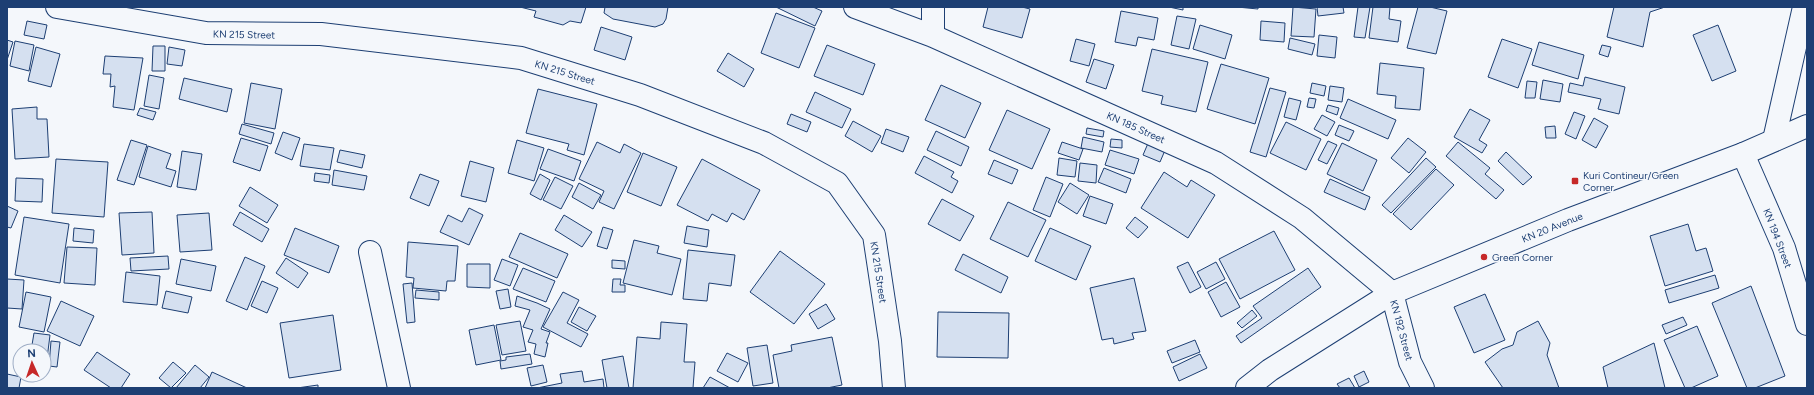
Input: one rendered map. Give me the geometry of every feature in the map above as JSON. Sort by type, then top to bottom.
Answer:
[{"type":"street","name":"KN 215 Street","points":[[57,7],[206,33],[321,34],[521,58],[640,94],[764,143],[837,183],[874,235],[890,341],[894,388]]},
{"type":"street","name":"KN 185 Street","points":[[855,7],[933,36],[1216,163],[1302,218],[1392,293]]},
{"type":"street","points":[[933,7],[933,36]]},
{"type":"street","points":[[1774,140],[1804,7]]},
{"type":"street","name":"KN 20 Avenue","points":[[1247,388],[1270,370],[1392,293],[1568,220],[1743,154],[1807,126]]},
{"type":"street","name":"KN 194 Street","points":[[1743,154],[1784,248],[1807,324]]},
{"type":"street","points":[[370,252],[399,388]]},
{"type":"street","name":"KN 192 Street","points":[[1392,293],[1410,362],[1423,388]]},
{"type":"building","points":[[520,7],[586,7],[581,23],[570,21],[563,25],[534,17],[536,11]]},
{"type":"building","points":[[605,7],[668,7],[666,19],[663,24],[655,27],[613,19],[604,13]]},
{"type":"building","points":[[776,7],[813,7],[822,11],[815,26]]},
{"type":"building","points":[[988,7],[1022,7],[1030,9],[1022,38],[983,27]]},
{"type":"building","points":[[1169,7],[1183,7],[1183,10]]},
{"type":"building","points":[[1237,7],[1258,7],[1258,9]]},
{"type":"building","points":[[1293,7],[1316,9],[1314,37],[1291,36]]},
{"type":"building","points":[[1317,7],[1343,7],[1344,13],[1318,16]]},
{"type":"building","points":[[1358,7],[1370,7],[1365,38],[1354,37]]},
{"type":"building","points":[[1373,7],[1390,7],[1389,19],[1401,21],[1398,42],[1369,38]]},
{"type":"building","points":[[1418,7],[1430,7],[1447,11],[1436,54],[1407,48]]},
{"type":"building","points":[[1614,7],[1665,7],[1650,12],[1643,47],[1607,37]]},
{"type":"building","points":[[1121,11],[1158,18],[1154,40],[1138,37],[1136,46],[1115,42]]},
{"type":"building","points":[[776,13],[815,28],[799,68],[761,53]]},
{"type":"building","points":[[1177,16],[1196,19],[1189,49],[1171,45]]},
{"type":"building","points":[[27,21],[47,25],[44,39],[24,35]]},
{"type":"building","points":[[1261,21],[1285,23],[1284,42],[1260,40]]},
{"type":"building","points":[[1200,25],[1232,35],[1225,59],[1193,49]]},
{"type":"building","points":[[1718,25],[1736,71],[1712,81],[1693,35]]},
{"type":"building","points":[[601,27],[632,37],[625,60],[594,50]]},
{"type":"building","points":[[1319,35],[1337,37],[1335,58],[1317,56]]},
{"type":"building","points":[[1290,38],[1315,44],[1312,55],[1288,49]]},
{"type":"building","points":[[1076,39],[1095,44],[1089,66],[1070,61]]},
{"type":"building","points":[[1502,39],[1532,49],[1518,88],[1488,77]]},
{"type":"building","points":[[7,40],[13,42],[7,60]]},
{"type":"building","points":[[15,41],[34,45],[29,71],[10,66]]},
{"type":"building","points":[[1539,42],[1584,55],[1578,79],[1532,65]]},
{"type":"building","points":[[827,45],[875,64],[863,95],[814,76]]},
{"type":"building","points":[[1602,45],[1611,47],[1608,57],[1599,54]]},
{"type":"building","points":[[153,46],[165,46],[165,71],[152,71]]},
{"type":"building","points":[[36,47],[60,54],[51,87],[28,81]]},
{"type":"building","points":[[169,47],[185,50],[182,66],[167,64]]},
{"type":"building","points":[[1152,49],[1208,62],[1196,112],[1161,104],[1163,96],[1142,91]]},
{"type":"building","points":[[728,53],[754,69],[744,87],[717,71]]},
{"type":"building","points":[[105,56],[143,58],[134,110],[113,107],[115,86],[110,87],[111,74],[103,74]]},
{"type":"building","points":[[1094,59],[1114,65],[1106,89],[1086,82]]},
{"type":"building","points":[[1380,63],[1424,68],[1420,110],[1395,108],[1396,96],[1377,94]]},
{"type":"building","points":[[1221,64],[1269,78],[1255,124],[1207,109]]},
{"type":"building","points":[[149,75],[164,78],[159,109],[144,106]]},
{"type":"building","points":[[1585,77],[1625,87],[1619,114],[1598,109],[1601,99],[1568,92],[1570,83],[1583,86]]},
{"type":"building","points":[[184,78],[232,89],[227,112],[179,99]]},
{"type":"building","points":[[1543,80],[1563,84],[1560,102],[1540,99]]},
{"type":"building","points":[[1527,81],[1537,82],[1535,98],[1525,98]]},
{"type":"building","points":[[251,83],[282,89],[275,129],[244,123]]},
{"type":"building","points":[[1312,83],[1326,86],[1324,96],[1310,93]]},
{"type":"building","points":[[941,85],[981,103],[965,138],[925,120]]},
{"type":"building","points":[[1330,86],[1344,88],[1342,102],[1328,100]]},
{"type":"building","points":[[1270,88],[1286,92],[1266,157],[1250,152]]},
{"type":"building","points":[[538,89],[597,104],[584,155],[567,150],[569,144],[526,133]]},
{"type":"building","points":[[815,92],[851,109],[842,128],[806,112]]},
{"type":"building","points":[[1289,98],[1301,101],[1296,120],[1284,117]]},
{"type":"building","points":[[1309,98],[1316,99],[1314,108],[1307,107]]},
{"type":"building","points":[[1348,99],[1396,120],[1388,139],[1340,118]]},
{"type":"building","points":[[1328,105],[1339,108],[1337,115],[1326,111]]},
{"type":"building","points":[[37,107],[37,119],[47,119],[49,157],[15,159],[12,109]]},
{"type":"building","points":[[140,108],[156,112],[153,120],[137,115]]},
{"type":"building","points":[[1470,109],[1490,120],[1479,140],[1487,145],[1482,153],[1454,137]]},
{"type":"building","points":[[1007,110],[1050,129],[1032,169],[989,150]]},
{"type":"building","points":[[1574,112],[1585,116],[1576,139],[1565,134]]},
{"type":"building","points":[[791,114],[811,122],[807,132],[787,124]]},
{"type":"building","points":[[1322,115],[1335,122],[1327,136],[1314,129]]},
{"type":"building","points":[[1594,118],[1608,126],[1596,148],[1582,140]]},
{"type":"building","points":[[853,121],[881,136],[872,152],[845,136]]},
{"type":"building","points":[[1286,122],[1321,139],[1306,170],[1270,153]]},
{"type":"building","points":[[242,124],[274,133],[271,144],[239,134]]},
{"type":"building","points":[[1339,125],[1354,131],[1349,141],[1335,135]]},
{"type":"building","points":[[1555,126],[1556,138],[1546,138],[1545,127]]},
{"type":"building","points":[[1087,128],[1104,131],[1103,137],[1086,134]]},
{"type":"building","points":[[886,129],[909,137],[903,152],[881,143]]},
{"type":"building","points":[[936,131],[969,147],[961,166],[927,150]]},
{"type":"building","points":[[283,132],[300,138],[292,160],[275,153]]},
{"type":"building","points":[[1083,137],[1104,142],[1102,152],[1081,148]]},
{"type":"building","points":[[241,138],[268,146],[260,171],[233,162]]},
{"type":"building","points":[[1408,138],[1426,152],[1409,173],[1391,158]]},
{"type":"building","points":[[1111,139],[1122,140],[1122,148],[1110,147]]},
{"type":"building","points":[[131,140],[147,145],[134,185],[117,180]]},
{"type":"building","points":[[517,140],[544,148],[534,181],[508,173]]},
{"type":"building","points":[[1149,141],[1166,148],[1160,162],[1143,155]]},
{"type":"building","points":[[1328,141],[1337,145],[1327,164],[1318,160]]},
{"type":"building","points":[[597,142],[620,153],[624,144],[641,153],[614,209],[599,202],[604,191],[579,179]]},
{"type":"building","points":[[1062,142],[1083,149],[1079,160],[1058,153]]},
{"type":"building","points":[[1458,142],[1490,168],[1485,174],[1504,190],[1496,199],[1446,156]]},
{"type":"building","points":[[1342,143],[1377,160],[1363,191],[1327,174]]},
{"type":"building","points":[[304,144],[334,148],[330,170],[300,166]]},
{"type":"building","points":[[148,146],[171,154],[166,168],[176,171],[171,187],[139,177]]},
{"type":"building","points":[[548,149],[581,161],[574,181],[540,169]]},
{"type":"building","points":[[340,150],[365,155],[362,168],[337,162]]},
{"type":"building","points":[[1110,150],[1139,159],[1134,174],[1105,165]]},
{"type":"building","points":[[182,151],[202,154],[196,190],[177,187]]},
{"type":"building","points":[[1506,152],[1532,177],[1523,185],[1498,161]]},
{"type":"building","points":[[643,153],[677,167],[661,206],[627,192]]},
{"type":"building","points":[[924,156],[954,172],[951,177],[958,181],[952,193],[915,173]]},
{"type":"building","points":[[1059,158],[1077,161],[1075,177],[1057,175]]},
{"type":"building","points":[[1426,158],[1436,167],[1391,213],[1382,205]]},
{"type":"building","points":[[56,159],[108,162],[104,217],[52,213]]},
{"type":"building","points":[[702,159],[760,190],[744,220],[732,213],[727,222],[712,214],[708,221],[677,205]]},
{"type":"building","points":[[994,160],[1018,170],[1012,184],[988,174]]},
{"type":"building","points":[[470,161],[494,168],[486,202],[461,196]]},
{"type":"building","points":[[1080,163],[1097,165],[1096,183],[1078,181]]},
{"type":"building","points":[[1104,168],[1131,179],[1126,193],[1098,182]]},
{"type":"building","points":[[1436,169],[1454,185],[1411,230],[1393,214]]},
{"type":"building","points":[[334,170],[367,176],[364,190],[332,185]]},
{"type":"building","points":[[1164,172],[1187,187],[1191,180],[1215,195],[1188,238],[1141,208]]},
{"type":"building","points":[[315,173],[330,175],[329,183],[314,181]]},
{"type":"building","points":[[420,174],[439,181],[429,206],[410,198]]},
{"type":"building","points":[[540,174],[550,180],[541,200],[530,194]]},
{"type":"building","points":[[555,177],[573,186],[561,209],[543,200]]},
{"type":"building","points":[[1046,177],[1063,184],[1050,217],[1033,210]]},
{"type":"building","points":[[16,178],[43,179],[42,202],[15,201]]},
{"type":"building","points":[[1330,179],[1370,197],[1365,210],[1324,192]]},
{"type":"building","points":[[579,183],[601,195],[593,209],[572,197]]},
{"type":"building","points":[[1070,183],[1089,195],[1077,214],[1058,202]]},
{"type":"building","points":[[250,187],[278,205],[267,223],[239,206]]},
{"type":"building","points":[[1090,196],[1113,204],[1106,224],[1083,216]]},
{"type":"building","points":[[942,199],[974,216],[960,241],[928,224]]},
{"type":"building","points":[[1008,202],[1046,220],[1028,257],[990,239]]},
{"type":"building","points":[[7,206],[18,211],[11,228],[7,227]]},
{"type":"building","points":[[469,208],[483,215],[469,245],[440,232],[448,215],[462,222]]},
{"type":"building","points":[[152,212],[154,253],[122,255],[119,213]]},
{"type":"building","points":[[240,212],[269,229],[262,242],[233,225]]},
{"type":"building","points":[[209,213],[212,250],[180,252],[177,215]]},
{"type":"building","points":[[564,215],[592,232],[582,247],[555,230]]},
{"type":"building","points":[[24,217],[69,224],[60,283],[15,275]]},
{"type":"building","points":[[1135,217],[1148,227],[1138,238],[1126,228]]},
{"type":"building","points":[[1688,224],[1696,251],[1706,248],[1713,271],[1665,286],[1650,236]]},
{"type":"building","points":[[687,226],[709,230],[707,247],[684,243]]},
{"type":"building","points":[[603,227],[613,230],[607,249],[597,246]]},
{"type":"building","points":[[74,228],[94,230],[93,243],[73,241]]},
{"type":"building","points":[[295,228],[339,246],[329,273],[284,255]]},
{"type":"building","points":[[1050,228],[1091,246],[1076,280],[1035,261]]},
{"type":"building","points":[[1274,231],[1295,270],[1240,299],[1219,259]]},
{"type":"building","points":[[520,233],[568,254],[557,278],[509,257]]},
{"type":"building","points":[[634,240],[659,246],[657,253],[681,259],[672,295],[623,283]]},
{"type":"building","points":[[408,242],[458,246],[455,281],[447,281],[446,291],[413,288],[414,278],[406,277]]},
{"type":"building","points":[[67,247],[97,248],[95,285],[64,283]]},
{"type":"building","points":[[688,250],[735,255],[731,286],[709,283],[707,301],[683,299]]},
{"type":"building","points":[[780,251],[825,284],[794,324],[750,292]]},
{"type":"building","points":[[963,254],[1008,277],[1001,293],[955,270]]},
{"type":"building","points":[[168,256],[169,269],[131,271],[130,258]]},
{"type":"building","points":[[245,257],[265,266],[247,310],[226,301]]},
{"type":"building","points":[[286,258],[308,273],[298,288],[276,273]]},
{"type":"building","points":[[181,259],[216,266],[211,291],[176,284]]},
{"type":"building","points":[[502,259],[518,265],[510,286],[494,280]]},
{"type":"building","points":[[612,260],[625,261],[625,269],[612,268]]},
{"type":"building","points":[[1188,262],[1201,287],[1190,293],[1177,267]]},
{"type":"building","points":[[1216,262],[1225,279],[1206,289],[1197,272]]},
{"type":"building","points":[[467,264],[490,264],[490,288],[467,287]]},
{"type":"building","points":[[523,268],[555,281],[546,302],[513,289]]},
{"type":"building","points":[[1308,268],[1321,287],[1241,343],[1236,336],[1262,318],[1253,306]]},
{"type":"building","points":[[126,272],[160,276],[157,305],[123,302]]},
{"type":"building","points":[[1715,275],[1719,288],[1669,303],[1665,290]]},
{"type":"building","points":[[1134,278],[1146,331],[1132,333],[1134,339],[1114,344],[1113,338],[1102,340],[1090,288]]},
{"type":"building","points":[[7,279],[24,280],[22,309],[7,308]]},
{"type":"building","points":[[613,279],[621,279],[620,285],[625,285],[625,292],[612,292]]},
{"type":"building","points":[[262,281],[278,288],[267,313],[251,306]]},
{"type":"building","points":[[1226,282],[1240,307],[1221,317],[1208,292]]},
{"type":"building","points":[[412,283],[415,322],[407,323],[403,284]]},
{"type":"building","points":[[1751,286],[1785,376],[1755,388],[1747,388],[1712,303]]},
{"type":"building","points":[[508,289],[511,307],[500,309],[496,291]]},
{"type":"building","points":[[416,290],[439,292],[439,300],[415,298]]},
{"type":"building","points":[[166,291],[192,297],[188,313],[162,308]]},
{"type":"building","points":[[26,292],[51,297],[44,332],[19,327]]},
{"type":"building","points":[[563,292],[579,300],[567,323],[588,334],[581,347],[543,327]]},
{"type":"building","points":[[1485,294],[1505,340],[1474,353],[1454,307]]},
{"type":"building","points":[[517,296],[550,309],[541,329],[550,332],[546,343],[548,343],[545,357],[534,354],[536,344],[528,342],[533,330],[523,327],[530,310],[515,306]]},
{"type":"building","points":[[61,301],[94,316],[80,346],[47,331]]},
{"type":"building","points":[[826,304],[835,319],[818,329],[809,314]]},
{"type":"building","points":[[579,307],[596,316],[587,331],[571,322]]},
{"type":"building","points":[[1252,310],[1257,316],[1242,328],[1237,323]]},
{"type":"building","points":[[938,312],[1009,313],[1008,358],[937,357]]},
{"type":"building","points":[[333,315],[341,370],[289,378],[280,323]]},
{"type":"building","points":[[1683,317],[1687,325],[1666,334],[1662,325]]},
{"type":"building","points":[[520,321],[526,351],[502,355],[496,325]]},
{"type":"building","points":[[1538,321],[1550,343],[1547,355],[1559,388],[1503,388],[1485,362],[1502,349],[1513,345],[1517,332]]},
{"type":"building","points":[[661,322],[687,324],[684,362],[695,362],[693,388],[633,388],[637,337],[660,339]]},
{"type":"building","points":[[494,325],[501,360],[476,365],[469,330]]},
{"type":"building","points":[[1697,326],[1718,376],[1691,388],[1685,388],[1664,340]]},
{"type":"building","points":[[34,333],[50,335],[49,343],[32,343]]},
{"type":"building","points":[[832,337],[842,385],[827,388],[779,388],[773,355],[792,351],[791,345]]},
{"type":"building","points":[[1195,340],[1200,352],[1172,363],[1167,351]]},
{"type":"building","points":[[51,341],[60,342],[57,367],[52,366]]},
{"type":"building","points":[[1654,343],[1665,388],[1608,388],[1603,367]]},
{"type":"building","points":[[767,345],[773,383],[753,386],[747,348]]},
{"type":"building","points":[[97,352],[130,374],[121,388],[111,388],[84,370]]},
{"type":"building","points":[[727,353],[748,363],[738,382],[717,371]]},
{"type":"building","points":[[530,354],[532,364],[501,369],[500,361],[506,360],[506,357]]},
{"type":"building","points":[[1200,354],[1207,368],[1179,381],[1173,367]]},
{"type":"building","points":[[623,356],[629,388],[607,388],[602,360]]},
{"type":"building","points":[[173,362],[186,373],[171,388],[159,378]]},
{"type":"building","points":[[195,365],[209,377],[200,388],[176,388]]},
{"type":"building","points":[[543,365],[547,382],[531,386],[527,368]]},
{"type":"building","points":[[582,371],[584,382],[603,379],[604,388],[537,388],[562,383],[560,374]]},
{"type":"building","points":[[1364,371],[1369,382],[1359,387],[1354,376]]},
{"type":"building","points":[[212,372],[247,388],[205,388]]},
{"type":"building","points":[[7,374],[12,375],[12,383],[20,383],[19,388],[7,388]]},
{"type":"building","points":[[710,377],[730,388],[703,388]]},
{"type":"building","points":[[1349,378],[1355,388],[1340,388],[1337,384]]},
{"type":"building","points":[[318,385],[318,388],[297,388]]},
{"type":"place","name":"Kuri Contineur/Green Corner","points":[[1575,181]]},
{"type":"place","name":"Green Corner","points":[[1484,257]]}]
